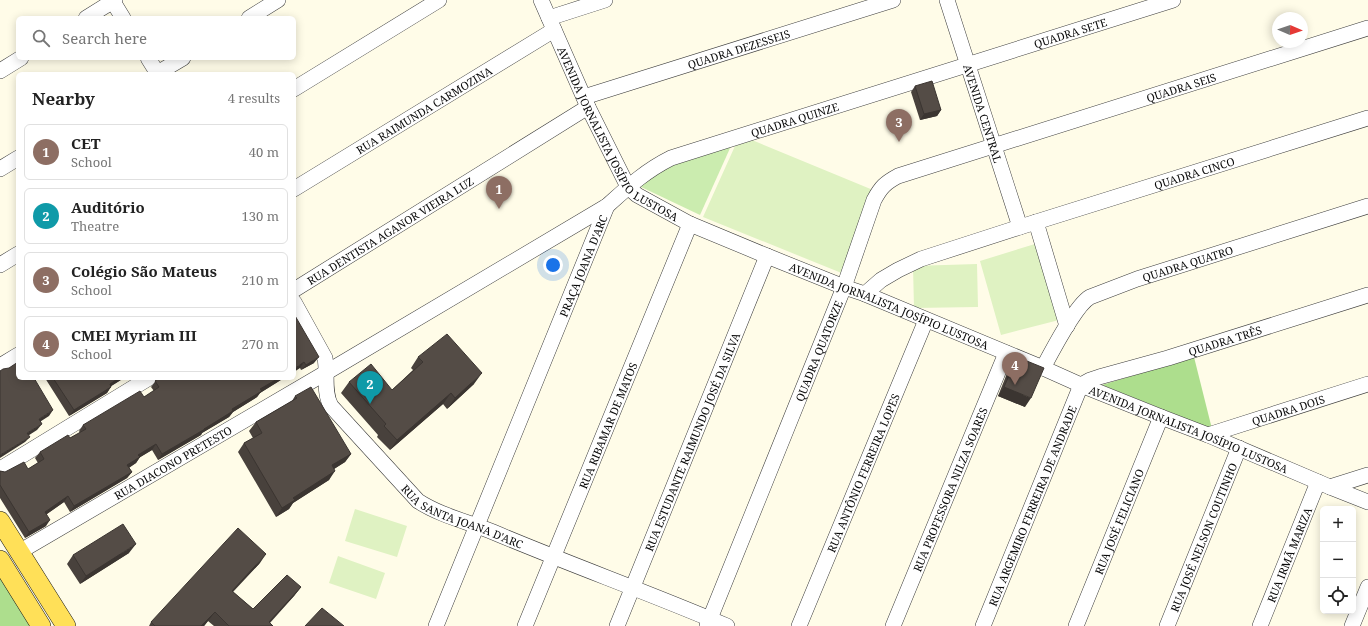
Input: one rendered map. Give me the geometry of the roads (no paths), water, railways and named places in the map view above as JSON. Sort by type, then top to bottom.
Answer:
[{"type":"main road","points":[[0,521],[66,626]]},
{"type":"main road","points":[[0,560],[41,626]]},
{"type":"main road","points":[[22,594],[39,584]]},
{"type":"street","points":[[89,16],[113,0],[122,16]]},
{"type":"street","points":[[252,16],[278,0]]},
{"type":"street","points":[[296,88],[439,0]]},
{"type":"street","name":"AVENIDA JORNALISTA JOSÍPIO LUSTOSA","points":[[542,0],[586,102],[628,187],[636,195],[690,224],[844,287],[865,294],[1081,385],[1208,435],[1324,485],[1368,502]]},
{"type":"street","name":"RUA RAIMUNDA CARMOZINA","points":[[296,188],[552,24],[605,0]]},
{"type":"street","name":"QUADRA DEZESSEIS","points":[[586,102],[893,0]]},
{"type":"street","name":"AVENIDA CENTRAL","points":[[947,0],[1020,227]]},
{"type":"street","name":"QUADRA SETE","points":[[968,64],[1173,0]]},
{"type":"street","name":"QUADRA SEIS","points":[[995,146],[1368,28]]},
{"type":"street","points":[[0,71],[18,60]]},
{"type":"street","points":[[149,60],[156,72]]},
{"type":"street","points":[[160,72],[180,60]]},
{"type":"street","name":"QUADRA QUINZE","points":[[607,206],[628,187],[654,167],[671,158],[968,64]]},
{"type":"street","name":"RUA DENTISTA AGANOR VIEIRA LUZ","points":[[296,289],[586,102]]},
{"type":"street","name":"QUADRA CINCO","points":[[1020,227],[1368,118]]},
{"type":"street","name":"QUADRA QUATORZE","points":[[709,622],[844,287],[874,200],[879,190],[885,183],[898,176],[995,146]]},
{"type":"street","points":[[0,169],[16,159]]},
{"type":"street","name":"PRAÇA JOANA D'ARC","points":[[327,372],[607,206]]},
{"type":"street","name":"PRAÇA JOANA D'ARC","points":[[436,626],[607,206]]},
{"type":"street","name":"QUADRA QUATRO","points":[[1043,368],[1067,326],[1087,299],[1114,287],[1368,206]]},
{"type":"street","points":[[1036,222],[1067,326]]},
{"type":"street","name":"RUA RIBAMAR DE MATOS","points":[[525,626],[552,557],[690,224]]},
{"type":"street","points":[[865,294],[881,280],[920,260],[1020,227]]},
{"type":"street","points":[[0,265],[16,255]]},
{"type":"street","name":"RUA ESTUDANTE RAIMUNDO JOSÉ DA SILVA","points":[[617,626],[767,256]]},
{"type":"street","name":"QUADRA TRÊS","points":[[1081,385],[1099,377],[1168,358],[1368,295]]},
{"type":"street","name":"RUA SANTA JOANA D'ARC","points":[[296,306],[325,358],[328,397],[331,406],[414,497],[429,508],[477,525],[552,557],[633,587],[709,622],[727,626]]},
{"type":"street","name":"RUA ANTÔNIO FERREIRA LOPES","points":[[799,626],[926,320]]},
{"type":"street","name":"RUA PROFESSORA NILZA SOARES","points":[[893,626],[1006,353]]},
{"type":"street","points":[[0,366],[16,356]]},
{"type":"street","name":"RUA DIACONO PRETESTO","points":[[19,552],[327,372]]},
{"type":"street","points":[[0,469],[146,380]]},
{"type":"street","name":"QUADRA DOIS","points":[[1208,435],[1368,384]]},
{"type":"street","name":"RUA ARGEMIRO FERREIRA DE ANDRADE","points":[[983,626],[1081,385]]},
{"type":"street","name":"RUA JOSÉ FELICIANO","points":[[1076,626],[1161,417]]},
{"type":"street","name":"RUA JOSÉ NELSON COUTINHO","points":[[1167,626],[1239,448]]},
{"type":"street","points":[[1324,485],[1368,475]]},
{"type":"street","name":"RUA IRMÃ MARIZA","points":[[1260,626],[1324,485]]},
{"type":"street","points":[[1352,626],[1368,587]]},
{"type":"place","name":"Colégio São Mateus","points":[[899,142]]},
{"type":"place","name":"CET","points":[[499,209]]},
{"type":"place","name":"CMEI Myriam III","points":[[1015,385]]},
{"type":"place","name":"Auditório","points":[[370,404]]}]
